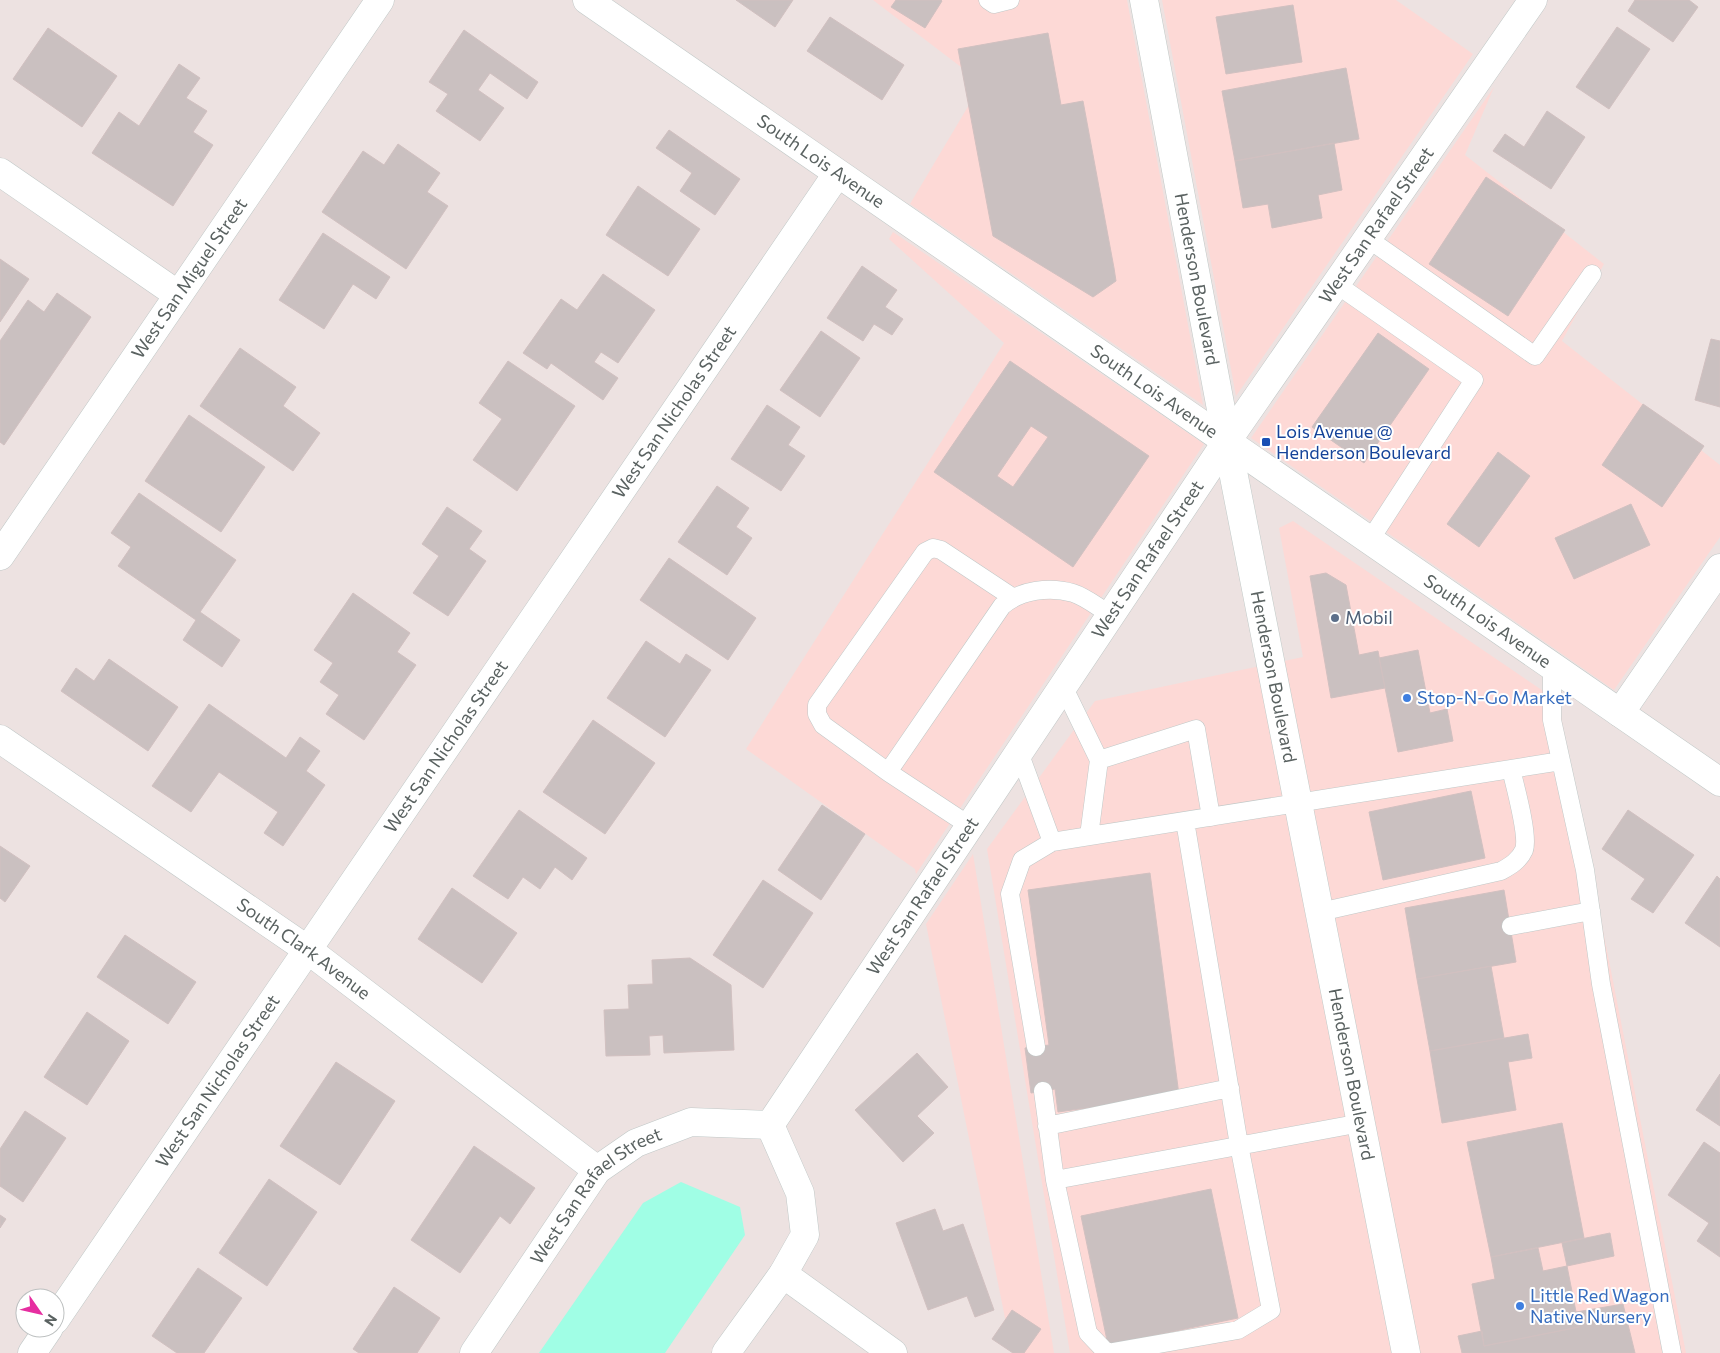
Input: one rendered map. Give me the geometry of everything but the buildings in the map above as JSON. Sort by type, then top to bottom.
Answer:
[{"type":"street","name":"West San Miguel Street","points":[[0,556],[177,294],[380,0]]},
{"type":"street","name":"South Lois Avenue","points":[[587,0],[1720,782]]},
{"type":"street","name":"Henderson Boulevard","points":[[1144,0],[1227,441],[1406,1353]]},
{"type":"street","name":"West San Rafael Street","points":[[474,1353],[597,1170],[636,1143],[691,1122],[770,1125],[1227,441],[1532,0]]},
{"type":"street","points":[[0,172],[177,294]]},
{"type":"street","name":"West San Nicholas Street","points":[[65,1305],[837,174]]},
{"type":"street","points":[[1620,713],[1720,568]]},
{"type":"street","name":"South Clark Avenue","points":[[0,739],[308,950],[597,1170]]},
{"type":"street","points":[[726,1353],[783,1274],[805,1235],[800,1193],[770,1125]]},
{"type":"street","points":[[783,1274],[893,1353]]},
{"type":"street","points":[[32,1353],[42,1338]]},
{"type":"lane","points":[[988,0],[994,4],[1010,0]]},
{"type":"lane","points":[[1367,238],[1535,356],[1592,274]]},
{"type":"lane","points":[[1336,284],[1474,380],[1370,540]]},
{"type":"lane","points":[[970,826],[888,772],[823,725],[818,714],[817,705],[925,552],[933,548],[941,550],[1012,597]]},
{"type":"lane","points":[[888,772],[1002,606],[1012,597],[1030,591],[1074,593],[1111,615]]},
{"type":"lane","points":[[1552,666],[1552,720],[1585,870],[1601,984],[1672,1353]]},
{"type":"lane","points":[[1063,686],[1098,760],[1089,836]]},
{"type":"lane","points":[[1098,760],[1196,729],[1211,817]]},
{"type":"lane","points":[[1019,752],[1052,842]]},
{"type":"lane","points":[[1036,1047],[1010,894],[1022,860],[1052,842],[1561,761]]},
{"type":"lane","points":[[1320,912],[1501,871],[1512,865],[1523,851],[1526,842],[1511,769]]},
{"type":"lane","points":[[1043,1091],[1055,1180],[1088,1334],[1107,1353],[1238,1330],[1271,1310],[1240,1145],[1185,822]]},
{"type":"lane","points":[[1511,926],[1590,911]]},
{"type":"lane","points":[[1047,1126],[1230,1088]]},
{"type":"lane","points":[[1055,1180],[1361,1123]]},
{"type":"shaded area","points":[[873,0],[1127,0],[1203,405],[910,204],[982,83]]},
{"type":"shaded area","points":[[1162,0],[1396,0],[1473,54],[1236,396]]},
{"type":"shaded area","points":[[1494,87],[1465,155],[1604,264],[1562,341],[1720,465],[1720,537],[1614,690],[1251,438]]},
{"type":"shaded area","points":[[893,232],[1204,444],[916,874],[915,869],[746,749],[1004,343],[889,239]]},
{"type":"shaded area","points":[[1293,521],[1558,701],[1686,1353],[1070,1353],[987,849],[1095,701],[1303,657],[1279,528]]},
{"type":"shaded area","points":[[973,854],[1054,1353],[1012,1353],[926,924]]},
{"type":"shaded area","points":[[681,1182],[740,1207],[745,1235],[665,1353],[539,1353],[643,1203]]},
{"type":"place","name":"Lois Avenue @ Henderson Boulevard","points":[[1266,442]]},
{"type":"place","name":"Mobil","points":[[1335,618]]},
{"type":"place","name":"Stop-N-Go Market","points":[[1407,698]]},
{"type":"place","name":"Little Red Wagon Native Nursery","points":[[1520,1306]]}]
